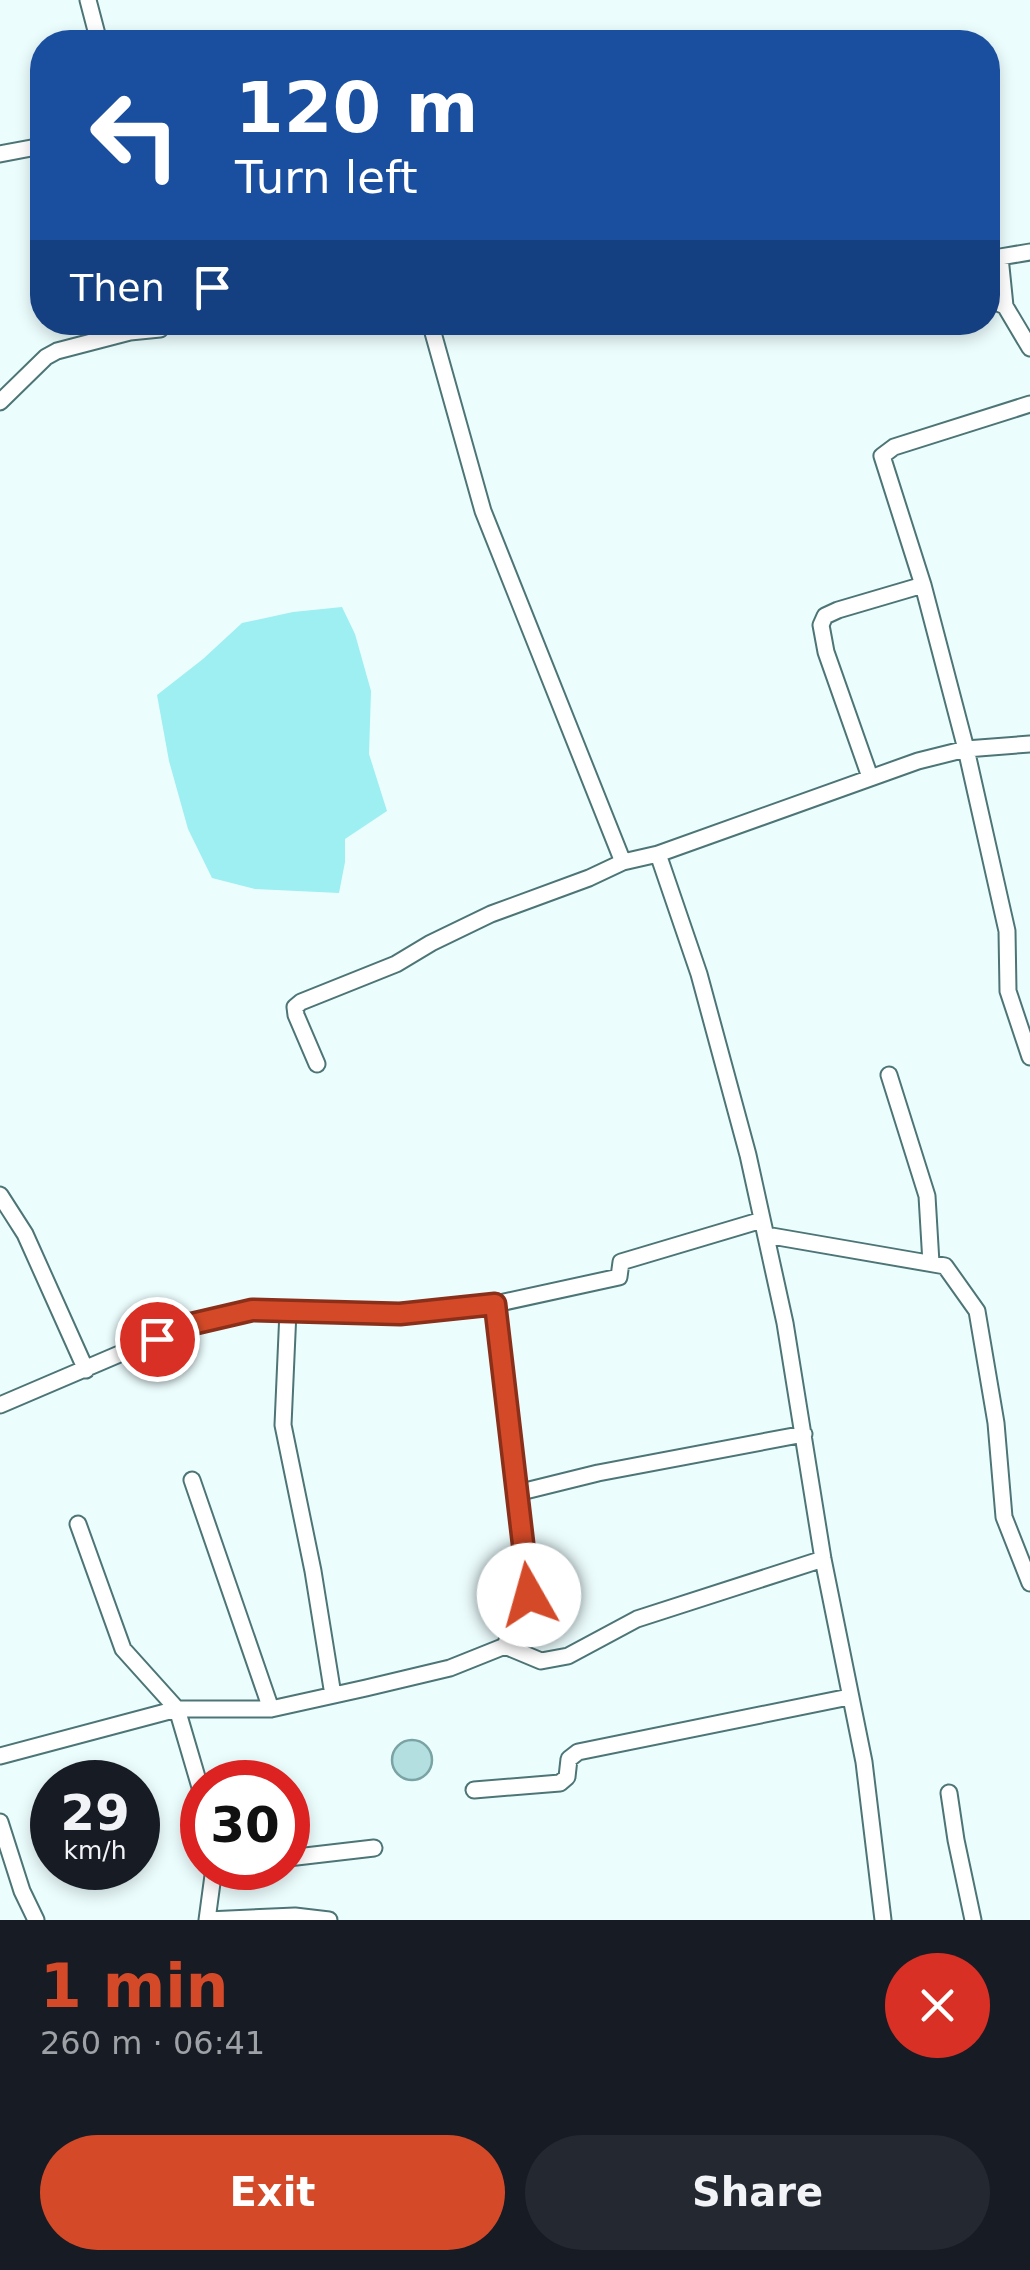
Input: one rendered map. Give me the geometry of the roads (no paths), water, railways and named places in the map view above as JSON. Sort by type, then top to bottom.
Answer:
[{"type":"street","points":[[88,0],[97,30]]},
{"type":"street","points":[[0,154],[30,148]]},
{"type":"street","points":[[1030,252],[1000,257],[1005,306],[1030,348]]},
{"type":"street","points":[[1000,304],[1005,306]]},
{"type":"street","points":[[0,402],[57,351],[118,335]]},
{"type":"street","points":[[434,335],[483,511],[624,862]]},
{"type":"street","points":[[1030,404],[894,448],[882,456],[923,585],[966,749],[1007,931],[1008,991],[1030,1058]]},
{"type":"street","points":[[870,777],[826,652],[821,626],[826,616],[838,610],[923,585]]},
{"type":"street","points":[[317,1064],[296,1015],[295,1008],[300,1002],[396,964],[464,926],[624,862],[658,854],[918,760],[966,749],[1030,744]]},
{"type":"street","points":[[658,854],[700,974],[748,1155],[785,1323],[824,1559],[864,1762],[884,1920]]},
{"type":"street","points":[[889,1075],[927,1196],[931,1264]]},
{"type":"street","points":[[0,1196],[24,1234],[86,1370]]},
{"type":"street","points":[[0,1406],[192,1324],[252,1310],[400,1314],[495,1304],[619,1277],[621,1262],[764,1228],[945,1266],[976,1312],[996,1423],[1004,1517],[1030,1583]]},
{"type":"street","points":[[495,1304],[529,1595],[516,1613],[505,1646]]},
{"type":"street","points":[[288,1311],[283,1425],[313,1571],[333,1696]]},
{"type":"street","points":[[517,1493],[598,1472],[804,1434]]},
{"type":"street","points":[[192,1480],[271,1709]]},
{"type":"street","points":[[78,1524],[123,1649],[177,1709],[192,1760]]},
{"type":"street","points":[[0,1756],[177,1709],[271,1709],[333,1696],[450,1668],[505,1646],[541,1661],[568,1656],[638,1620],[824,1559]]},
{"type":"street","points":[[474,1790],[560,1783],[567,1777],[569,1759],[578,1752],[849,1697]]},
{"type":"street","points":[[949,1794],[973,1920]]},
{"type":"street","points":[[0,1822],[22,1891],[36,1920]]},
{"type":"street","points":[[310,1855],[374,1848]]},
{"type":"street","points":[[211,1890],[207,1920],[295,1916],[329,1920]]},
{"type":"water","points":[[342,607],[355,634],[371,691],[369,754],[387,811],[345,839],[339,893],[255,889],[212,878],[188,829],[169,761],[157,695],[242,623]]}]
